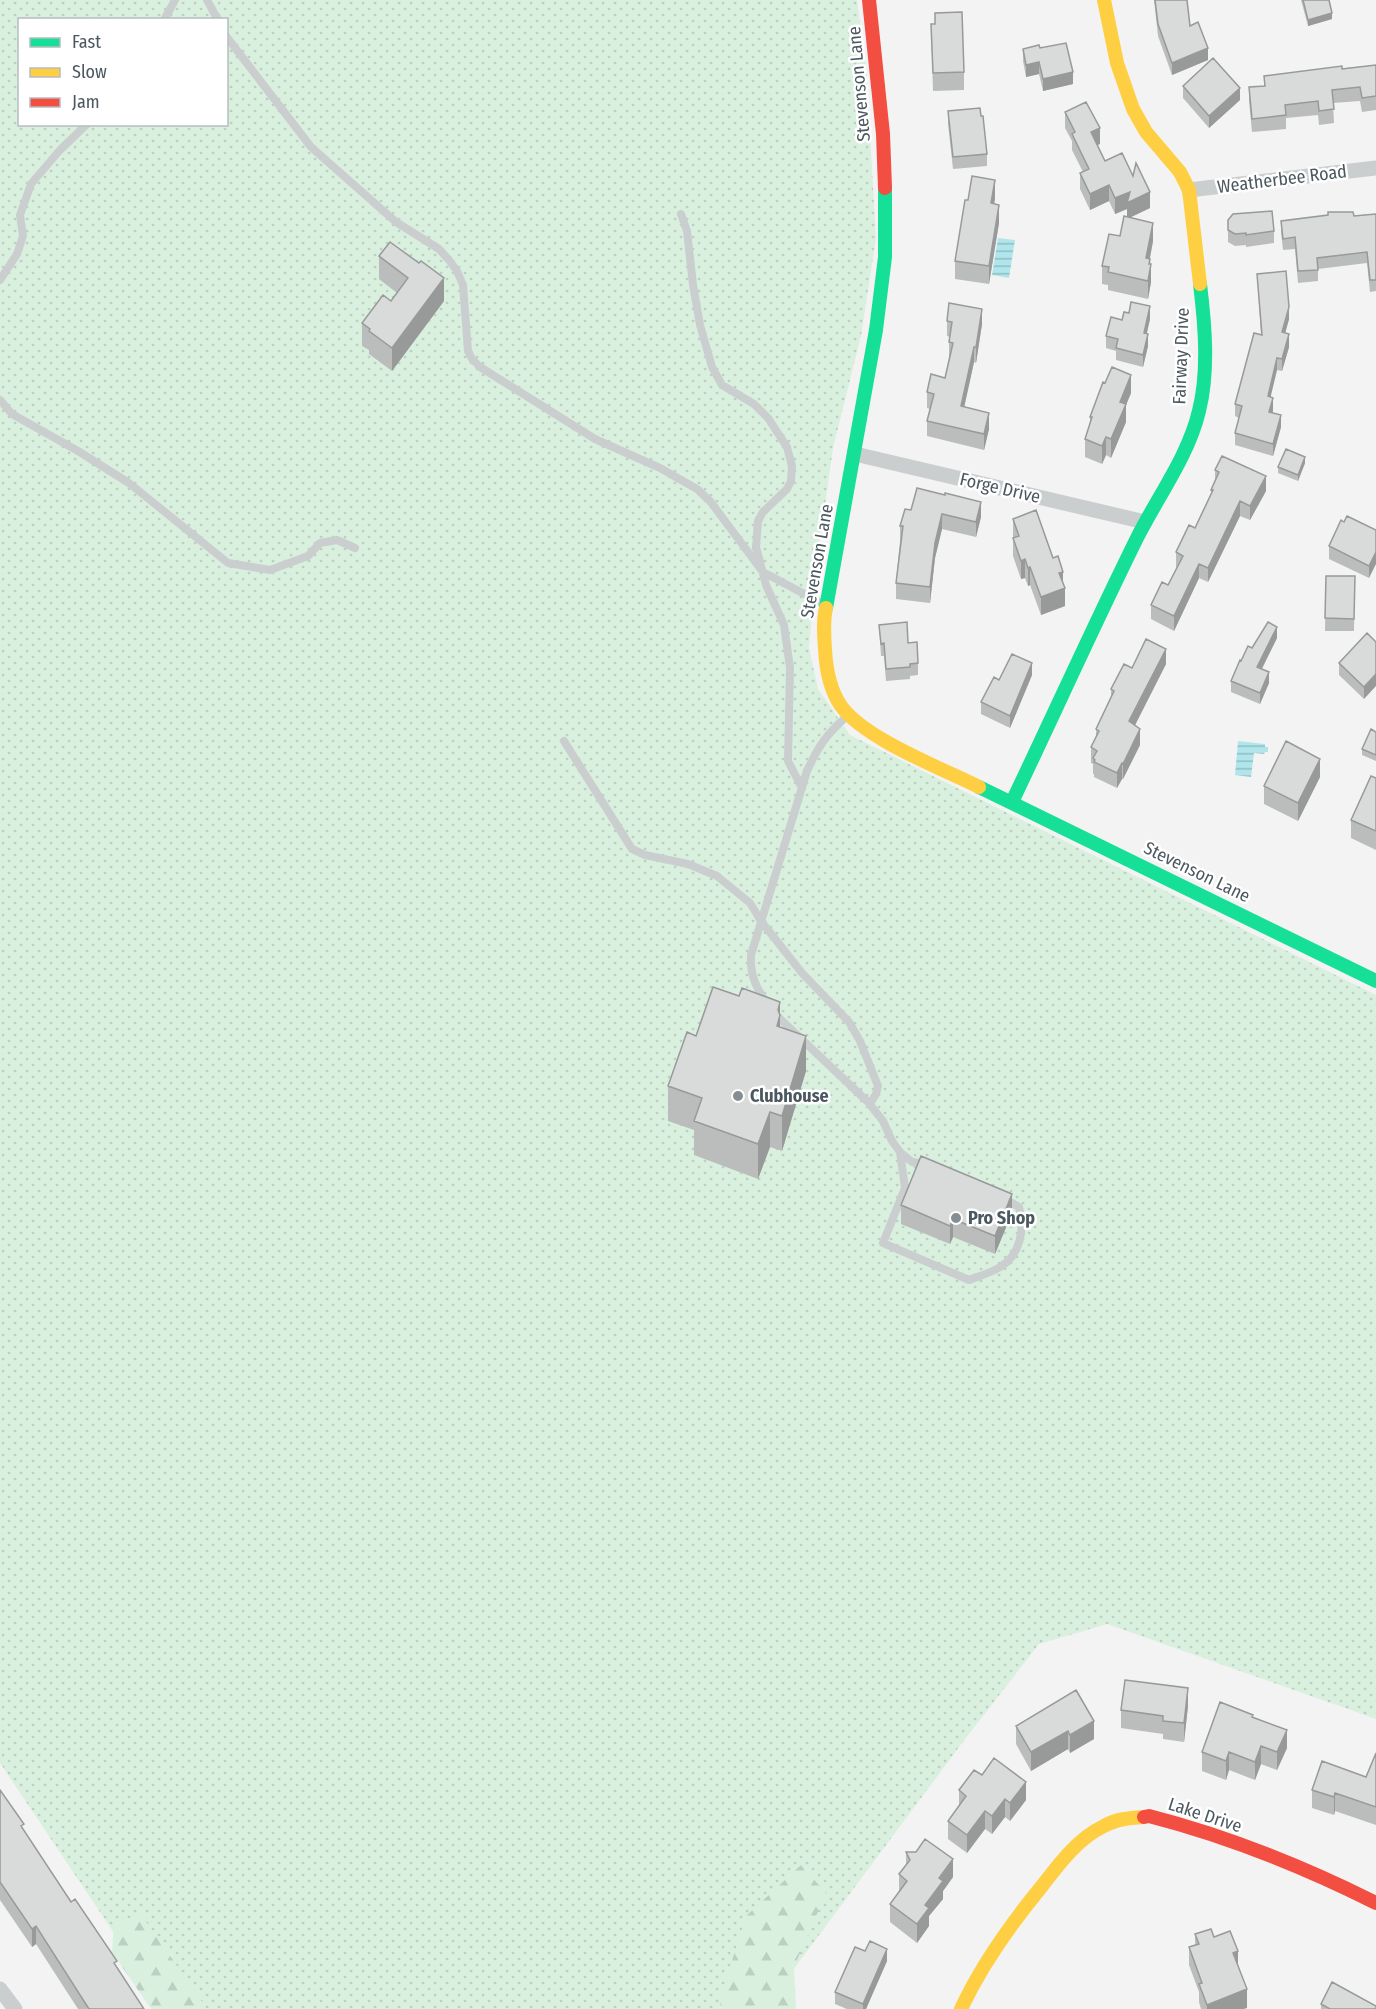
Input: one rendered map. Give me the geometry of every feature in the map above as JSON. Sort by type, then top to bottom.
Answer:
[{"type":"street","name":"Stevenson Lane","points":[[869,0],[882,135],[885,257],[876,330],[824,618],[824,648],[829,678],[837,699],[848,715],[870,732],[900,748],[1376,981]]},
{"type":"street","name":"Fairway Drive","points":[[1012,802],[1145,522],[1194,427],[1202,395],[1202,304],[1189,190],[1185,179],[1154,144],[1130,101],[1111,40],[1104,0]]},
{"type":"street","name":"Weatherbee Road","points":[[1189,190],[1376,168]]},
{"type":"street","name":"Forge Drive","points":[[855,454],[1145,522]]},
{"type":"street","name":"Lake Drive","points":[[961,2009],[975,1978],[1009,1927],[1070,1851],[1102,1826],[1123,1819],[1149,1816],[1184,1825],[1271,1857],[1350,1890],[1376,1904]]},
{"type":"street","points":[[0,1989],[15,2009]]},
{"type":"lane","points":[[165,18],[175,0]]},
{"type":"lane","points":[[207,0],[217,18]]},
{"type":"lane","points":[[228,39],[311,147],[396,222],[439,249],[449,260],[463,285],[468,351],[472,359],[504,383],[595,440],[660,468],[697,489],[710,501],[763,572],[826,606]]},
{"type":"lane","points":[[0,280],[17,254],[23,236],[20,215],[31,184],[60,150],[85,126]]},
{"type":"lane","points":[[681,214],[687,231],[700,325],[712,367],[722,385],[754,404],[768,418],[787,447],[790,456],[791,481],[778,500],[763,512],[756,532],[756,547],[766,585],[784,626],[790,668],[788,761],[802,788]]},
{"type":"lane","points":[[0,400],[12,414],[129,483],[228,563],[270,570],[308,556],[320,543],[337,540],[355,548]]},
{"type":"lane","points":[[848,715],[819,745],[802,788],[751,955],[750,971],[757,990],[776,1015],[870,1104],[883,1121],[900,1152],[912,1162],[939,1167]]},
{"type":"lane","points":[[564,741],[632,849],[645,855],[688,864],[717,876],[750,903],[761,921],[802,973],[849,1022],[860,1041],[878,1086],[870,1104]]},
{"type":"lane","points":[[900,1152],[905,1188],[883,1243],[969,1280],[1002,1267],[1016,1251],[1022,1232],[1022,1219],[1019,1207],[991,1193]]},
{"type":"green space","points":[[0,0],[857,0],[866,65],[876,238],[861,336],[833,448],[815,577],[809,648],[818,689],[850,735],[1376,995],[1376,1719],[1107,1624],[1039,1644],[962,1743],[764,2009],[165,2009],[0,1763]]},
{"type":"green space","points":[[801,1865],[826,1893],[794,1967],[796,2009],[721,2009],[720,1999],[746,1916]]},
{"type":"green space","points":[[140,1913],[207,2009],[151,2009],[112,1952],[114,1925]]},
{"type":"water","points":[[998,238],[1015,240],[1009,278],[992,275]]},
{"type":"water","points":[[1238,741],[1265,744],[1265,747],[1268,747],[1268,752],[1264,754],[1254,753],[1251,777],[1235,775]]},
{"type":"building","points":[[1155,0],[1187,0],[1190,26],[1198,22],[1208,48],[1172,63],[1158,24]]},
{"type":"building","points":[[1303,0],[1329,0],[1332,13],[1308,20]]},
{"type":"building","points":[[962,12],[964,72],[933,73],[931,24],[935,24],[935,13]]},
{"type":"building","points":[[1066,43],[1073,72],[1043,79],[1039,62],[1026,65],[1023,49]]},
{"type":"building","points":[[1213,58],[1240,88],[1209,116],[1183,86]]},
{"type":"building","points":[[1376,65],[1376,96],[1362,98],[1360,87],[1332,90],[1334,109],[1319,111],[1318,101],[1285,105],[1286,115],[1252,119],[1249,87],[1265,86],[1264,76],[1342,66],[1342,69]]},
{"type":"building","points":[[1086,102],[1100,128],[1091,132],[1105,161],[1122,153],[1133,176],[1136,163],[1150,192],[1127,203],[1130,192],[1115,198],[1109,185],[1090,194],[1080,173],[1089,169],[1072,134],[1075,132],[1065,112]]},
{"type":"building","points":[[980,108],[987,154],[953,157],[948,111]]},
{"type":"building","points":[[972,176],[995,180],[991,203],[999,205],[989,266],[955,261],[965,200],[968,200]]},
{"type":"building","points":[[1272,211],[1274,231],[1246,235],[1246,233],[1235,234],[1228,230],[1228,220],[1233,214]]},
{"type":"building","points":[[1328,212],[1353,212],[1354,216],[1376,214],[1376,280],[1370,280],[1367,252],[1317,258],[1318,270],[1298,271],[1295,237],[1283,239],[1281,221],[1328,215]]},
{"type":"building","points":[[1124,216],[1153,223],[1146,258],[1150,259],[1149,264],[1151,264],[1148,281],[1108,272],[1109,267],[1102,266],[1109,234],[1120,236]]},
{"type":"building","points":[[390,242],[444,278],[392,348],[362,323],[383,295],[391,301],[408,278],[379,256]]},
{"type":"building","points":[[1286,271],[1289,307],[1282,332],[1289,334],[1282,359],[1277,358],[1268,396],[1273,398],[1269,412],[1281,415],[1273,444],[1235,433],[1242,406],[1235,404],[1254,333],[1262,335],[1257,274]]},
{"type":"building","points":[[1131,302],[1150,306],[1144,333],[1148,334],[1143,355],[1116,348],[1118,339],[1106,336],[1111,317],[1122,320],[1124,312],[1129,313]]},
{"type":"building","points":[[949,303],[982,309],[976,347],[974,347],[961,406],[989,413],[984,434],[927,421],[934,394],[927,392],[931,374],[945,378],[953,343],[949,342],[952,322],[947,321]]},
{"type":"building","points":[[1112,367],[1131,375],[1120,402],[1126,404],[1111,439],[1106,437],[1102,446],[1085,439],[1092,417],[1090,417],[1103,382],[1105,383]]},
{"type":"building","points":[[1286,449],[1305,457],[1298,475],[1278,467]]},
{"type":"building","points":[[1222,456],[1266,476],[1250,506],[1240,501],[1208,568],[1199,564],[1174,616],[1151,605],[1162,582],[1168,585],[1183,556],[1176,552],[1189,525],[1195,528],[1213,490],[1211,490],[1219,472],[1215,470]]},
{"type":"building","points":[[917,488],[981,502],[976,522],[942,514],[935,543],[930,587],[896,583],[903,526],[900,526],[905,509],[911,510]]},
{"type":"building","points":[[1036,510],[1053,558],[1058,556],[1063,572],[1059,573],[1065,588],[1041,597],[1030,567],[1028,568],[1025,559],[1021,561],[1013,538],[1019,536],[1013,519]]},
{"type":"building","points":[[1347,516],[1376,530],[1376,552],[1369,566],[1329,546],[1341,520],[1344,522]]},
{"type":"building","points":[[1326,576],[1355,576],[1354,619],[1325,618]]},
{"type":"building","points":[[907,622],[908,643],[917,642],[918,663],[910,664],[910,667],[886,669],[884,643],[881,644],[879,625]]},
{"type":"building","points":[[1268,622],[1277,627],[1257,667],[1269,672],[1260,693],[1231,681],[1248,646],[1252,648]]},
{"type":"building","points":[[1367,633],[1376,642],[1376,674],[1364,687],[1339,663]]},
{"type":"building","points":[[1146,639],[1166,649],[1129,721],[1140,729],[1117,773],[1094,762],[1093,758],[1097,751],[1091,747],[1099,731],[1096,729],[1114,691],[1111,689],[1124,664],[1132,668]]},
{"type":"building","points":[[1012,654],[1032,663],[1010,716],[981,702],[994,677],[999,680]]},
{"type":"building","points":[[1371,729],[1376,732],[1376,755],[1362,749]]},
{"type":"building","points":[[1286,741],[1320,759],[1298,803],[1264,786]]},
{"type":"building","points":[[1371,776],[1376,778],[1376,831],[1351,820]]},
{"type":"building","name":"Clubhouse","points":[[713,987],[739,996],[742,988],[780,1002],[777,1026],[806,1036],[782,1116],[770,1112],[758,1144],[694,1121],[702,1098],[668,1086],[687,1032],[696,1036]]},
{"type":"building","points":[[921,1156],[1012,1194],[995,1236],[953,1219],[950,1226],[901,1205]]},
{"type":"building","points":[[1125,1680],[1188,1688],[1184,1723],[1163,1721],[1163,1716],[1121,1710]]},
{"type":"building","points":[[1076,1690],[1094,1721],[1070,1735],[1068,1731],[1031,1752],[1016,1726]]},
{"type":"building","points":[[1220,1702],[1287,1730],[1277,1752],[1261,1746],[1255,1762],[1229,1752],[1226,1761],[1202,1752]]},
{"type":"building","points":[[1376,1753],[1376,1807],[1335,1793],[1334,1797],[1312,1790],[1322,1761],[1366,1777]]},
{"type":"building","points":[[994,1758],[1026,1782],[1010,1803],[1005,1799],[992,1816],[985,1811],[967,1835],[948,1821],[966,1796],[959,1790],[974,1770],[982,1775]]},
{"type":"building","points":[[0,1790],[24,1824],[21,1826],[71,1902],[75,1899],[117,1961],[114,1963],[144,2009],[89,2009],[36,1926],[32,1929],[0,1882]]},
{"type":"building","points":[[925,1839],[953,1859],[939,1878],[943,1881],[925,1905],[929,1908],[917,1924],[890,1904],[907,1881],[899,1874],[910,1860],[906,1852],[916,1852]]},
{"type":"building","points":[[1211,1929],[1214,1937],[1230,1931],[1238,1951],[1233,1953],[1247,1989],[1207,2005],[1189,1947],[1199,1944],[1195,1934]]},
{"type":"building","points":[[870,1941],[887,1949],[863,2004],[835,1992],[855,1947],[865,1951]]},
{"type":"building","points":[[1332,1982],[1376,2006],[1376,2009],[1330,2009],[1321,2004]]},
{"type":"traffic: fast","points":[[826,608],[876,330],[885,257],[885,188]]},
{"type":"traffic: fast","points":[[1012,802],[1121,571],[1145,522],[1180,460],[1194,428],[1202,396],[1205,364],[1205,332],[1200,284]]},
{"type":"traffic: fast","points":[[979,787],[1376,981]]},
{"type":"traffic: slow","points":[[1104,0],[1117,63],[1133,109],[1146,132],[1180,172],[1189,190],[1200,284]]},
{"type":"traffic: slow","points":[[826,608],[824,618],[826,664],[831,686],[841,706],[867,730],[885,741],[979,787]]},
{"type":"traffic: slow","points":[[961,2009],[997,1945],[1069,1853],[1094,1831],[1123,1819],[1144,1817]]},
{"type":"traffic: jam","points":[[869,0],[883,134],[885,188]]},
{"type":"traffic: jam","points":[[1144,1817],[1149,1816],[1178,1824],[1236,1843],[1293,1865],[1376,1903]]},
{"type":"place","name":"Clubhouse","points":[[738,1096]]},
{"type":"place","name":"Pro Shop","points":[[956,1218]]}]
